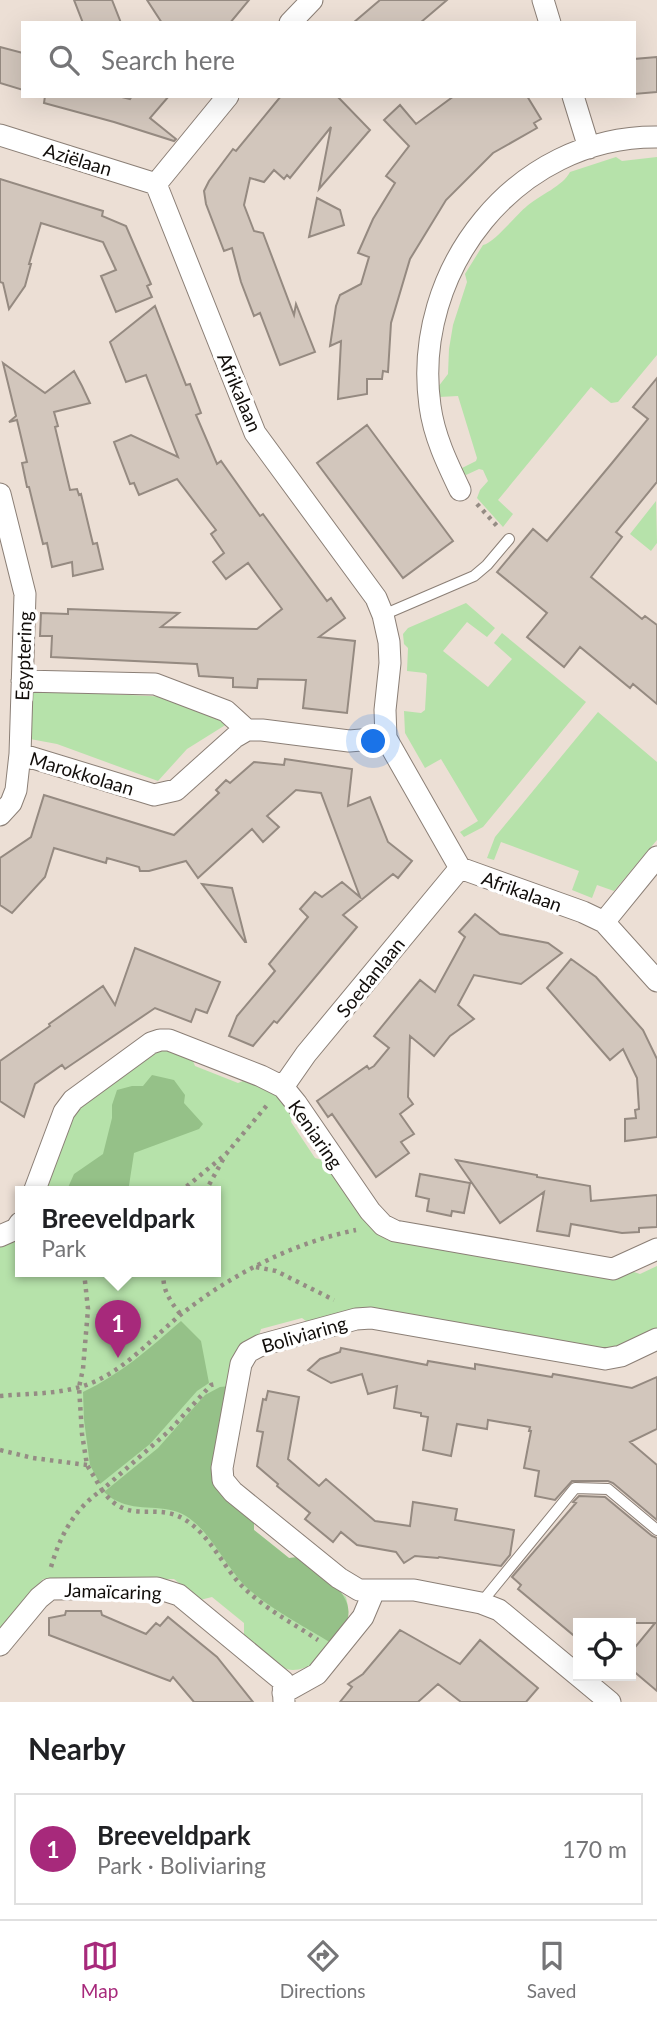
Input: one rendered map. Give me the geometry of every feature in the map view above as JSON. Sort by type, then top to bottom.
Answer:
[{"type":"street","points":[[292,21],[312,0]]},
{"type":"street","points":[[542,0],[549,21]]},
{"type":"street","points":[[156,184],[226,98]]},
{"type":"street","points":[[574,98],[589,148]]},
{"type":"street","name":"Aziëlaan","points":[[0,135],[156,184]]},
{"type":"street","points":[[460,490],[436,435],[428,386],[429,346],[434,317],[455,261],[471,235],[496,205],[535,174],[561,159],[589,148],[618,140],[657,137]]},
{"type":"street","name":"Afrikalaan","points":[[156,184],[254,433],[376,598],[383,615],[390,663],[385,710],[386,738],[460,868],[604,922],[657,981]]},
{"type":"street","name":"Egyptering","points":[[0,494],[25,594],[20,754],[16,790],[12,803],[0,815]]},
{"type":"street","points":[[22,681],[155,684],[226,711],[247,730],[349,741],[386,738]]},
{"type":"street","name":"Marokkolaan","points":[[20,754],[154,795],[176,790],[235,737],[247,730]]},
{"type":"street","points":[[604,922],[657,857]]},
{"type":"street","name":"Soedanlaan","points":[[283,1087],[306,1054],[460,868]]},
{"type":"street","name":"Keniaring","points":[[36,1186],[64,1112],[73,1100],[151,1043],[169,1040],[283,1087],[370,1211],[383,1225]]},
{"type":"street","points":[[383,1225],[394,1231],[613,1269],[657,1249]]},
{"type":"street","name":"Boliviaring","points":[[610,1702],[499,1610],[481,1603],[414,1590],[359,1590],[339,1578],[233,1492],[223,1480],[222,1468],[241,1364],[248,1352],[261,1345],[371,1318],[605,1359],[621,1356],[657,1339]]},
{"type":"street","name":"Jamaïcaring","points":[[0,1645],[39,1598],[50,1589],[157,1588],[179,1595],[283,1681],[284,1698]]},
{"type":"street","points":[[284,1698],[317,1674],[363,1617],[374,1591]]},
{"type":"lane","points":[[383,615],[474,576],[509,539]]},
{"type":"lane","points":[[481,1603],[575,1488],[608,1489],[657,1530]]},
{"type":"path","points":[[460,490],[476,503],[509,539]]},
{"type":"path","points":[[187,1186],[226,1154],[283,1087]]},
{"type":"path","points":[[208,1186],[226,1154]]},
{"type":"path","points":[[0,1396],[58,1391],[100,1379],[223,1284],[301,1246],[332,1235],[383,1225]]},
{"type":"path","points":[[255,1267],[276,1271],[327,1295],[351,1311],[356,1320]]},
{"type":"path","points":[[85,1277],[88,1309],[79,1387],[82,1434],[87,1465],[102,1490],[110,1501],[131,1512],[170,1513],[185,1520],[204,1535],[239,1583],[259,1603],[336,1651]]},
{"type":"path","points":[[163,1277],[168,1298],[181,1315]]},
{"type":"path","points":[[50,1589],[51,1567],[58,1544],[88,1500],[169,1431],[211,1385],[238,1381]]},
{"type":"path","points":[[0,1450],[33,1458],[87,1465]]},
{"type":"green space","points":[[616,157],[622,161],[657,157],[657,355],[618,402],[611,403],[591,387],[498,500],[513,514],[503,527],[477,498],[488,481],[483,470],[466,475],[460,469],[477,458],[458,396],[439,397],[438,387],[448,374],[453,325],[467,282],[465,274],[483,245],[499,234],[527,206],[562,182],[570,172]]},
{"type":"green space","points":[[656,501],[657,543],[651,551],[630,534]]},
{"type":"green space","points":[[466,603],[495,628],[487,637],[467,622],[443,651],[488,687],[512,659],[494,643],[502,633],[586,702],[483,827],[464,837],[460,832],[478,821],[441,759],[425,768],[405,733],[404,711],[421,713],[425,710],[427,675],[407,671],[408,648],[404,644],[403,634],[408,628]]},
{"type":"green space","points":[[32,690],[168,697],[235,719],[187,749],[158,781],[57,744],[30,739]]},
{"type":"green space","points":[[598,712],[657,762],[657,840],[614,891],[597,885],[592,898],[572,890],[579,871],[501,842],[494,860],[487,858],[495,837]]},
{"type":"green space","points":[[163,1047],[191,1056],[195,1066],[238,1083],[248,1079],[273,1089],[293,1112],[291,1122],[315,1158],[326,1161],[368,1222],[640,1274],[657,1266],[657,1331],[611,1353],[368,1311],[310,1324],[302,1318],[261,1329],[215,1470],[254,1517],[254,1530],[289,1558],[300,1557],[346,1597],[347,1619],[314,1663],[293,1670],[273,1662],[244,1636],[244,1623],[212,1597],[200,1600],[174,1579],[43,1579],[0,1630],[0,1244],[15,1236],[15,1277],[221,1277],[221,1186],[42,1186],[69,1115]]},
{"type":"green space","points":[[152,1075],[174,1080],[185,1095],[184,1103],[203,1124],[199,1129],[134,1153],[129,1186],[69,1186],[74,1174],[103,1154],[117,1090],[143,1086]]},
{"type":"green space","points":[[181,1321],[201,1341],[209,1383],[197,1391],[150,1444],[100,1484],[90,1465],[83,1392],[123,1369]]},
{"type":"green space","points":[[230,1386],[215,1470],[254,1517],[254,1530],[289,1558],[300,1557],[327,1578],[343,1595],[348,1614],[345,1625],[331,1643],[245,1586],[210,1539],[186,1516],[169,1510],[125,1504],[104,1492],[158,1448],[205,1395],[220,1387]]},
{"type":"building","points":[[74,0],[112,0],[120,21],[82,21]]},
{"type":"building","points":[[147,0],[249,0],[232,21],[161,21]]},
{"type":"building","points":[[380,0],[447,0],[422,21],[355,21]]},
{"type":"building","points":[[0,47],[21,52],[21,89],[0,83]]},
{"type":"building","points":[[657,57],[657,92],[636,94],[636,59]]},
{"type":"building","points":[[45,98],[167,98],[150,118],[176,139],[174,141],[44,103]]},
{"type":"building","points":[[279,98],[339,98],[370,130],[319,189],[331,127],[290,178],[287,175],[284,179],[274,170],[264,182],[250,178],[244,205],[254,231],[263,233],[294,315],[296,304],[315,352],[280,365],[260,313],[254,316],[232,248],[224,251],[206,204],[204,191],[209,181],[233,149],[236,151]]},
{"type":"building","points":[[451,98],[528,98],[541,119],[534,123],[537,128],[493,153],[446,200],[410,259],[391,323],[388,372],[383,371],[382,379],[367,379],[367,394],[338,399],[341,341],[330,346],[336,306],[340,295],[361,284],[369,257],[358,253],[373,219],[395,183],[386,176],[409,146],[384,120],[400,105],[416,124]]},
{"type":"building","points":[[0,179],[103,211],[102,216],[126,226],[151,284],[147,286],[152,297],[116,312],[101,276],[116,270],[103,242],[41,223],[25,286],[9,309],[3,283],[0,282]]},
{"type":"building","points":[[317,198],[340,210],[344,225],[309,237]]},
{"type":"building","points":[[155,306],[186,385],[190,384],[201,413],[196,415],[217,464],[221,461],[260,516],[263,514],[327,601],[331,598],[345,618],[319,637],[355,641],[347,713],[303,708],[306,680],[258,679],[257,688],[233,687],[233,678],[199,676],[197,664],[51,657],[52,636],[40,636],[41,613],[68,614],[68,609],[179,613],[161,627],[257,629],[282,609],[248,563],[226,579],[213,562],[224,553],[211,534],[216,530],[177,479],[139,495],[134,483],[130,484],[114,442],[131,435],[178,457],[146,375],[126,382],[110,342]]},
{"type":"building","points":[[3,363],[45,393],[74,371],[82,386],[90,403],[54,412],[58,426],[55,427],[70,490],[77,489],[79,495],[81,494],[93,544],[97,543],[103,569],[73,576],[72,562],[52,567],[47,543],[43,544],[27,487],[22,463],[27,462],[17,420],[9,422],[16,416]]},
{"type":"building","points":[[657,378],[657,482],[616,532],[622,537],[591,577],[642,619],[645,616],[657,625],[657,704],[633,684],[630,688],[580,647],[564,667],[527,637],[547,613],[497,572],[533,529],[547,541],[612,463],[648,419],[633,407]]},
{"type":"building","points":[[367,425],[453,541],[403,578],[317,463]]},
{"type":"building","points":[[285,759],[352,769],[348,806],[370,797],[388,842],[412,861],[398,878],[393,874],[343,915],[357,927],[277,1023],[274,1021],[253,1046],[229,1036],[237,1016],[275,971],[269,964],[308,917],[300,909],[315,892],[322,897],[342,882],[360,897],[321,793],[296,790],[267,816],[279,827],[263,842],[252,829],[198,878],[186,861],[140,871],[139,867],[107,858],[106,863],[54,848],[45,877],[12,913],[0,905],[0,858],[31,837],[44,795],[174,835],[219,793],[216,790],[226,780],[230,783],[254,762],[284,765]]},
{"type":"building","points":[[202,884],[232,888],[246,942],[245,942]]},
{"type":"building","points":[[475,914],[500,934],[548,943],[562,953],[521,984],[474,975],[458,1005],[474,1019],[450,1036],[434,1056],[410,1036],[408,1097],[413,1104],[400,1114],[414,1134],[401,1142],[409,1153],[376,1177],[332,1114],[328,1117],[317,1101],[367,1066],[369,1069],[374,1066],[389,1048],[374,1036],[420,980],[435,992],[465,937],[459,932]]},
{"type":"building","points":[[135,948],[220,982],[207,1013],[196,1009],[191,1022],[155,1008],[65,1069],[62,1065],[35,1084],[24,1117],[0,1101],[0,1061],[103,986],[115,1005]]},
{"type":"building","points":[[571,959],[596,977],[643,1030],[657,1059],[657,1137],[625,1141],[625,1119],[636,1118],[635,1110],[639,1109],[637,1078],[623,1049],[610,1060],[547,988]]},
{"type":"building","points":[[456,1160],[590,1186],[591,1201],[657,1195],[657,1227],[622,1233],[571,1224],[569,1236],[537,1231],[544,1192],[500,1223]]},
{"type":"building","points":[[420,1174],[470,1183],[464,1213],[452,1211],[451,1216],[427,1211],[429,1199],[416,1196]]},
{"type":"building","points":[[341,1348],[427,1365],[428,1361],[475,1369],[475,1364],[632,1388],[657,1377],[657,1429],[630,1442],[657,1465],[657,1520],[608,1481],[572,1481],[555,1500],[535,1496],[539,1471],[524,1468],[530,1427],[488,1420],[487,1429],[457,1424],[451,1456],[423,1450],[428,1417],[394,1408],[397,1386],[368,1394],[362,1374],[331,1383],[308,1370],[320,1359],[340,1352]]},
{"type":"building","points":[[268,1391],[299,1397],[288,1459],[319,1486],[326,1479],[375,1521],[410,1526],[413,1502],[457,1509],[455,1520],[514,1530],[510,1555],[501,1566],[415,1556],[404,1563],[396,1552],[357,1545],[341,1532],[333,1542],[305,1519],[310,1513],[257,1466],[263,1432],[257,1431],[263,1399],[266,1400]]},
{"type":"building","points":[[579,1496],[605,1497],[657,1538],[657,1691],[636,1673],[636,1646],[655,1623],[636,1623],[636,1618],[573,1618],[573,1635],[518,1589],[521,1585],[512,1577],[576,1503],[573,1502]]},
{"type":"building","points":[[66,1611],[101,1611],[102,1615],[146,1634],[156,1623],[160,1626],[168,1617],[217,1657],[253,1702],[194,1702],[173,1677],[170,1681],[49,1635],[49,1618],[65,1615]]},
{"type":"building","points":[[400,1630],[460,1664],[480,1640],[538,1688],[526,1702],[461,1702],[438,1684],[418,1702],[340,1702],[352,1687],[348,1684],[363,1674]]},
{"type":"place","name":"Breeveldpark","points":[[118,1358]]}]
